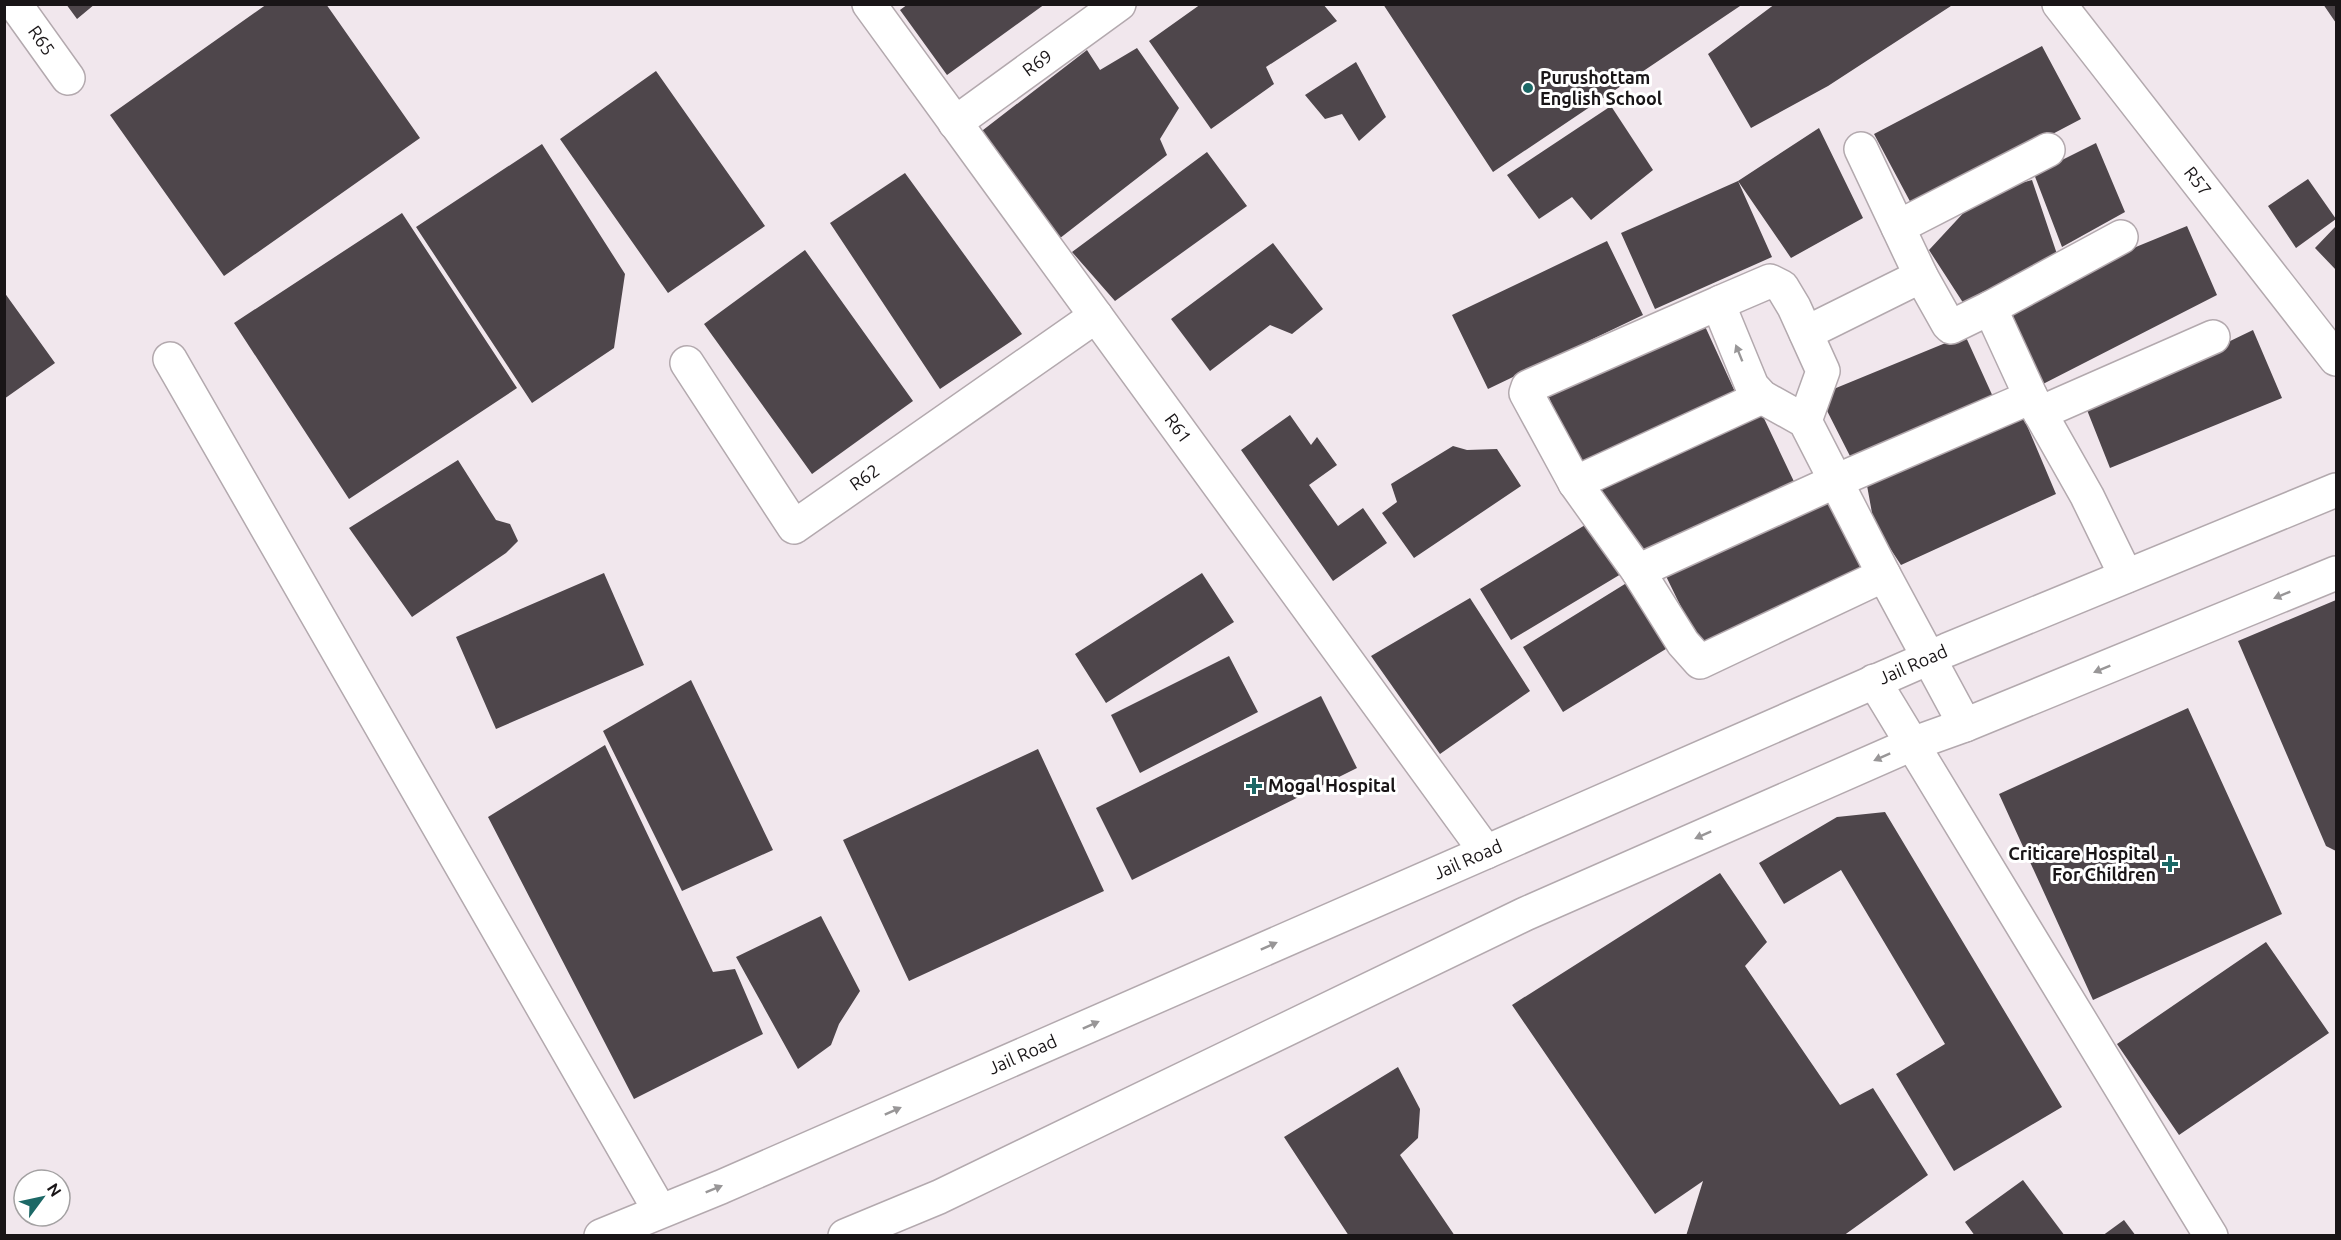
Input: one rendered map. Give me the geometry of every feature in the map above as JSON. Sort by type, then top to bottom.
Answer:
[{"type":"street","name":"R65","points":[[15,4],[68,78]]},
{"type":"street","name":"R61","points":[[869,4],[1486,852]]},
{"type":"street","name":"R69","points":[[955,123],[1119,4]]},
{"type":"street","name":"R57","points":[[2059,4],[2337,358]]},
{"type":"street","points":[[1861,149],[1921,276],[1951,327],[2121,237]]},
{"type":"street","points":[[1898,226],[2048,150]]},
{"type":"street","points":[[1806,333],[1921,276]]},
{"type":"street","points":[[1806,421],[1823,371],[1782,286],[1770,281],[1528,387],[1526,393],[1575,483],[1638,571],[1683,643],[1700,662],[1884,575]]},
{"type":"street","points":[[1721,302],[1752,386],[1762,397],[1806,421],[1884,575],[1965,725]]},
{"type":"street","points":[[1990,308],[2035,405],[2087,496],[2126,576]]},
{"type":"street","name":"R62","points":[[687,363],[794,527],[1096,316]]},
{"type":"street","points":[[1638,571],[1836,481],[2213,337]]},
{"type":"street","points":[[170,359],[660,1211]]},
{"type":"street","points":[[1575,483],[1762,397]]},
{"type":"street","name":"Jail Road","points":[[601,1236],[721,1187],[1874,681],[2337,490]]},
{"type":"street","points":[[845,1236],[939,1197],[1525,914],[1911,744],[1965,725],[2337,573]]},
{"type":"street","points":[[1874,681],[2211,1236]]},
{"type":"building","points":[[66,4],[95,4],[77,19]]},
{"type":"building","points":[[267,4],[326,4],[420,138],[224,276],[110,115]]},
{"type":"building","points":[[908,4],[1045,4],[947,75],[900,10]]},
{"type":"building","points":[[1201,4],[1323,4],[1337,21],[1266,67],[1274,84],[1211,129],[1149,41]]},
{"type":"building","name":"Purushottam English School","points":[[1383,4],[1743,4],[1493,172]]},
{"type":"building","points":[[1775,4],[1954,4],[1828,86],[1751,128],[1708,54]]},
{"type":"building","points":[[2323,4],[2336,4],[2336,23]]},
{"type":"building","points":[[2042,46],[2081,119],[1913,207],[1874,134]]},
{"type":"building","points":[[1137,48],[1179,108],[1160,139],[1167,155],[1055,242],[974,137],[1087,50],[1100,70]]},
{"type":"building","points":[[1356,62],[1386,117],[1359,141],[1342,114],[1325,119],[1305,95]]},
{"type":"building","points":[[656,71],[765,226],[668,293],[560,139]]},
{"type":"building","points":[[1611,106],[1653,170],[1591,220],[1572,197],[1539,219],[1507,175]]},
{"type":"building","points":[[1819,128],[1863,218],[1791,258],[1738,181]]},
{"type":"building","points":[[2096,143],[2125,212],[2062,247],[2034,174]]},
{"type":"building","points":[[542,144],[625,274],[614,348],[532,403],[416,227]]},
{"type":"building","points":[[1207,152],[1247,206],[1115,301],[1072,252]]},
{"type":"building","points":[[905,173],[1022,334],[940,389],[830,223]]},
{"type":"building","points":[[2308,179],[2336,219],[2296,248],[2268,206]]},
{"type":"building","points":[[2032,180],[2059,260],[1971,315],[1929,250],[1981,194]]},
{"type":"building","points":[[1738,181],[1772,257],[1655,309],[1621,233]]},
{"type":"building","points":[[402,213],[517,388],[349,499],[234,323]]},
{"type":"building","points":[[2187,226],[2217,295],[2043,384],[1997,304]]},
{"type":"building","points":[[2336,226],[2336,270],[2315,248]]},
{"type":"building","points":[[1607,241],[1643,315],[1488,389],[1452,315]]},
{"type":"building","points":[[1273,243],[1323,309],[1292,334],[1270,325],[1210,371],[1171,319]]},
{"type":"building","points":[[805,250],[913,401],[812,474],[704,324]]},
{"type":"building","points":[[4,292],[55,363],[4,399]]},
{"type":"building","points":[[1704,324],[1736,394],[1578,464],[1547,393]]},
{"type":"building","points":[[2253,330],[2282,398],[2110,468],[2087,410]]},
{"type":"building","points":[[1965,335],[1994,399],[1852,460],[1819,395]]},
{"type":"building","points":[[1760,410],[1798,490],[1636,558],[1595,483]]},
{"type":"building","points":[[1290,415],[1311,445],[1317,437],[1337,465],[1309,485],[1338,526],[1363,508],[1387,543],[1333,581],[1241,450]]},
{"type":"building","points":[[2023,416],[2056,494],[1901,565],[1874,524],[1866,480]]},
{"type":"building","points":[[1453,446],[1467,450],[1497,449],[1521,486],[1414,558],[1382,513],[1397,502],[1391,484]]},
{"type":"building","points":[[458,460],[496,520],[510,524],[518,541],[506,553],[412,617],[349,528]]},
{"type":"building","points":[[1836,492],[1873,574],[1702,650],[1663,570]]},
{"type":"building","points":[[1590,522],[1621,574],[1511,640],[1480,589]]},
{"type":"building","points":[[604,573],[644,665],[496,729],[456,637]]},
{"type":"building","points":[[1202,573],[1234,622],[1106,703],[1075,654]]},
{"type":"building","points":[[1633,579],[1674,644],[1563,712],[1523,647]]},
{"type":"building","points":[[1470,598],[1530,691],[1440,754],[1371,656]]},
{"type":"building","points":[[2336,600],[2336,851],[2326,846],[2238,641]]},
{"type":"building","points":[[1229,656],[1258,712],[1140,773],[1111,715]]},
{"type":"building","points":[[691,680],[773,850],[682,891],[603,731]]},
{"type":"building","points":[[1321,696],[1357,768],[1132,880],[1096,808]]},
{"type":"building","points":[[2188,708],[2282,914],[2093,1000],[1999,794]]},
{"type":"building","points":[[605,745],[713,972],[735,969],[763,1034],[634,1099],[488,817]]},
{"type":"building","points":[[1038,749],[1104,891],[909,981],[843,840]]},
{"type":"building","points":[[1885,812],[2062,1107],[1954,1171],[1896,1074],[1945,1044],[1841,870],[1784,904],[1759,863],[1837,817]]},
{"type":"building","points":[[1720,873],[1767,942],[1745,966],[1840,1105],[1873,1088],[1928,1175],[1843,1236],[1686,1236],[1703,1181],[1655,1214],[1512,1005]]},
{"type":"building","points":[[821,916],[860,991],[839,1024],[831,1045],[798,1069],[736,957]]},
{"type":"building","points":[[2266,942],[2329,1033],[2179,1135],[2117,1044]]},
{"type":"building","points":[[1398,1067],[1420,1109],[1418,1138],[1400,1155],[1455,1236],[1349,1236],[1284,1137]]},
{"type":"building","points":[[2023,1180],[2065,1236],[1975,1236],[1965,1222]]},
{"type":"building","points":[[2124,1220],[2136,1236],[2102,1236]]},
{"type":"place","name":"Purushottam English School","points":[[1528,88]]},
{"type":"place","name":"Mogal Hospital","points":[[1254,786]]},
{"type":"place","name":"Criticare Hospital For Children","points":[[2170,864]]}]
